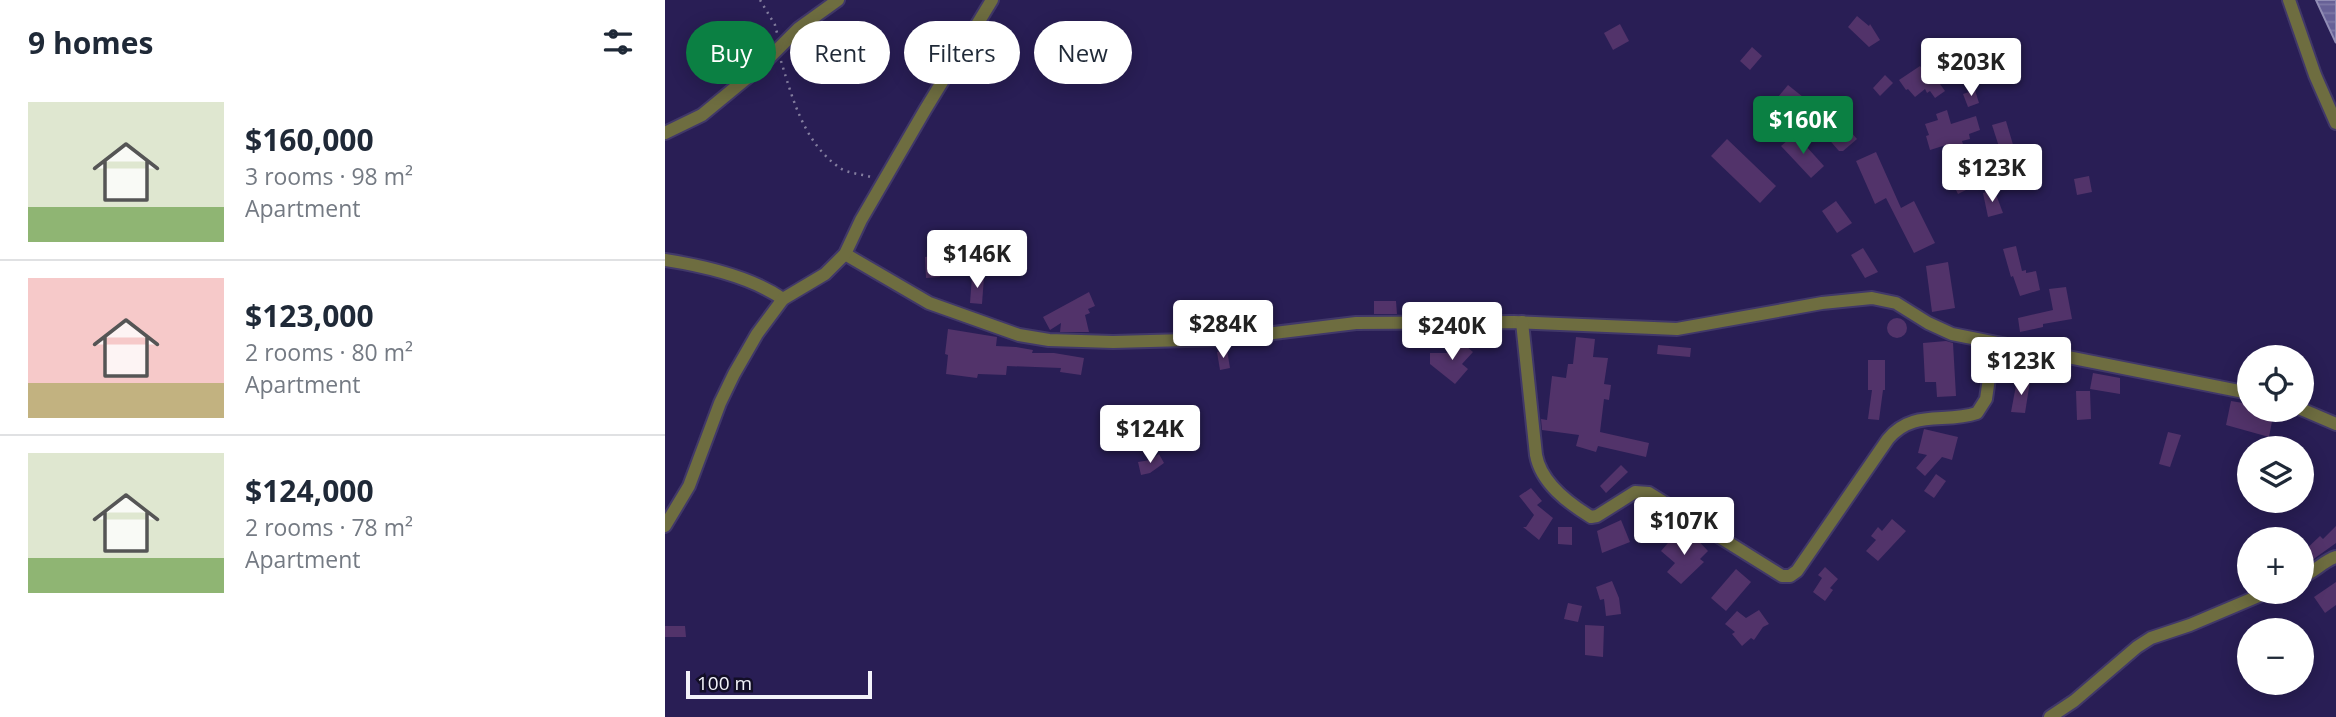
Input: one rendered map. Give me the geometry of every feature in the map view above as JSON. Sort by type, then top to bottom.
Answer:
[{"type":"street","points":[[665,133],[702,115],[759,68],[799,27],[838,0]]},
{"type":"street","points":[[665,526],[689,486],[734,374],[757,334],[783,299],[825,274],[845,254],[884,180],[992,0]]},
{"type":"street","points":[[2289,0],[2315,75],[2336,123]]},
{"type":"street","points":[[845,254],[929,303],[1019,335],[1049,340],[1149,342],[1224,338],[1356,323],[1522,322],[1677,329],[1822,303],[1872,298],[1896,303],[1952,334],[2237,391]]},
{"type":"street","points":[[665,260],[744,279],[759,284],[783,299]]},
{"type":"street","points":[[1522,322],[1535,455],[1541,472],[1551,485],[1591,517],[1635,492],[1649,493],[1783,576],[1790,576],[1797,571],[1888,439],[1901,425],[1915,420],[1965,417],[1977,413],[1986,399],[1994,343]]},
{"type":"street","points":[[2314,415],[2336,424]]},
{"type":"street","points":[[2314,570],[2336,557]]},
{"type":"street","points":[[2050,717],[2074,701],[2151,638],[2240,604]]},
{"type":"path","points":[[760,0],[775,25],[780,58],[792,98],[811,141],[841,170],[884,180]]},
{"type":"shaded area","points":[[2316,0],[2336,0],[2336,43]]},
{"type":"building","points":[[1857,16],[1869,26],[1870,24],[1880,40],[1869,47],[1848,27]]},
{"type":"building","points":[[1620,24],[1629,41],[1613,50],[1604,33]]},
{"type":"building","points":[[1752,47],[1762,56],[1750,70],[1740,61]]},
{"type":"building","points":[[1920,66],[1929,78],[1937,73],[1945,91],[1935,98],[1925,89],[1915,97],[1906,90],[1899,80]]},
{"type":"building","points":[[1885,75],[1893,83],[1880,96],[1873,88]]},
{"type":"building","points":[[1788,85],[1803,97],[1792,110],[1778,97]]},
{"type":"building","points":[[1975,90],[1979,103],[1968,107],[1963,94]]},
{"type":"building","points":[[1828,106],[1857,139],[1843,151],[1839,151],[1812,120]]},
{"type":"building","points":[[1947,110],[1951,124],[1976,116],[1980,130],[1969,134],[1970,139],[1962,141],[1968,160],[1964,161],[1976,185],[1958,194],[1951,180],[1956,178],[1946,145],[1930,150],[1926,136],[1929,135],[1925,124],[1938,120],[1936,114]]},
{"type":"building","points":[[2006,121],[2014,148],[2001,153],[1992,125]]},
{"type":"building","points":[[1795,134],[1824,166],[1811,178],[1781,146]]},
{"type":"building","points":[[1727,139],[1776,186],[1760,203],[1711,156]]},
{"type":"building","points":[[1876,152],[1901,208],[1914,201],[1935,243],[1914,253],[1886,198],[1875,204],[1856,161]]},
{"type":"building","points":[[2089,176],[2092,192],[2077,195],[2074,179]]},
{"type":"building","points":[[1994,189],[2003,213],[1988,217],[1983,193]]},
{"type":"building","points":[[1836,201],[1852,223],[1837,233],[1822,211]]},
{"type":"building","points":[[2016,246],[2022,271],[2036,271],[2040,290],[2020,296],[2003,249]]},
{"type":"building","points":[[1863,248],[1878,272],[1865,278],[1851,255]]},
{"type":"building","points":[[960,252],[963,271],[926,278],[925,257]]},
{"type":"building","points":[[1948,262],[1955,308],[1932,312],[1926,266]]},
{"type":"building","points":[[972,276],[984,277],[982,304],[970,303]]},
{"type":"building","points":[[2066,287],[2072,319],[2043,324],[2043,327],[2020,332],[2018,318],[2053,310],[2049,289]]},
{"type":"building","points":[[1089,292],[1095,306],[1088,309],[1090,313],[1085,315],[1089,332],[1060,332],[1061,323],[1050,330],[1043,317]]},
{"type":"building","points":[[1374,301],[1396,301],[1397,314],[1374,314]]},
{"type":"building","points":[[1897,318],[1904,321],[1907,328],[1904,335],[1897,338],[1890,335],[1887,328],[1890,321]]},
{"type":"building","points":[[948,329],[997,337],[996,346],[1084,358],[1081,375],[1060,372],[1061,368],[1007,366],[1006,375],[978,374],[977,378],[946,374]]},
{"type":"building","points":[[1576,337],[1595,339],[1593,357],[1608,358],[1604,384],[1611,385],[1609,400],[1604,399],[1600,432],[1649,443],[1646,457],[1598,446],[1596,452],[1576,446],[1579,435],[1542,430],[1541,419],[1547,420],[1552,376],[1566,378],[1568,364],[1573,364]]},
{"type":"building","points":[[1459,340],[1473,352],[1462,364],[1468,369],[1455,384],[1430,364],[1430,353],[1447,353]]},
{"type":"building","points":[[1923,343],[1953,343],[1956,396],[1937,397],[1936,382],[1925,382]]},
{"type":"building","points":[[1658,345],[1691,348],[1690,357],[1657,354]]},
{"type":"building","points":[[1227,350],[1230,368],[1220,370],[1217,352]]},
{"type":"building","points":[[1868,360],[1885,360],[1885,390],[1879,420],[1868,419],[1872,390],[1868,390]]},
{"type":"building","points":[[2093,373],[2120,378],[2120,394],[2090,389]]},
{"type":"building","points":[[2017,380],[2030,381],[2025,413],[2011,412]]},
{"type":"building","points":[[2076,391],[2090,391],[2091,419],[2077,420]]},
{"type":"building","points":[[2231,401],[2237,402],[2237,422],[2272,422],[2269,436],[2226,425]]},
{"type":"building","points":[[1924,429],[1958,437],[1952,460],[1942,457],[1925,476],[1916,468],[1927,455],[1918,453]]},
{"type":"building","points":[[2168,432],[2181,435],[2170,467],[2159,464]]},
{"type":"building","points":[[1159,454],[1164,463],[1150,473],[1141,475],[1138,462],[1150,460]]},
{"type":"building","points":[[1621,465],[1628,472],[1606,493],[1600,486]]},
{"type":"building","points":[[1936,474],[1946,481],[1934,498],[1924,491]]},
{"type":"building","points":[[1531,488],[1542,501],[1537,505],[1553,518],[1539,540],[1523,527],[1526,527],[1534,515],[1519,496]]},
{"type":"building","points":[[1892,519],[1906,531],[1878,561],[1866,551],[1876,540],[1871,536],[1878,527],[1882,531]]},
{"type":"building","points":[[1621,520],[1630,542],[1602,553],[1597,531]]},
{"type":"building","points":[[2336,526],[2336,543],[2314,559],[2314,542],[2320,536],[2323,539]]},
{"type":"building","points":[[1558,527],[1572,527],[1572,545],[1558,544]]},
{"type":"building","points":[[1690,532],[1708,551],[1700,559],[1704,562],[1681,584],[1667,572],[1675,563],[1661,551],[1674,536],[1681,543]]},
{"type":"building","points":[[1825,567],[1838,579],[1830,588],[1833,590],[1825,601],[1813,592],[1822,578],[1818,575]]},
{"type":"building","points":[[1736,569],[1751,582],[1726,611],[1711,598]]},
{"type":"building","points":[[1612,581],[1619,598],[1621,614],[1606,616],[1604,599],[1600,600],[1596,587]]},
{"type":"building","points":[[2336,582],[2336,605],[2325,613],[2314,597]]},
{"type":"building","points":[[1568,603],[1582,606],[1578,622],[1564,619]]},
{"type":"building","points":[[1759,610],[1769,624],[1763,627],[1754,640],[1751,638],[1742,646],[1732,634],[1735,632],[1725,624],[1737,611],[1746,618]]},
{"type":"building","points":[[1585,625],[1604,626],[1603,657],[1585,655]]},
{"type":"building","points":[[665,626],[685,626],[686,637],[665,637]]}]
